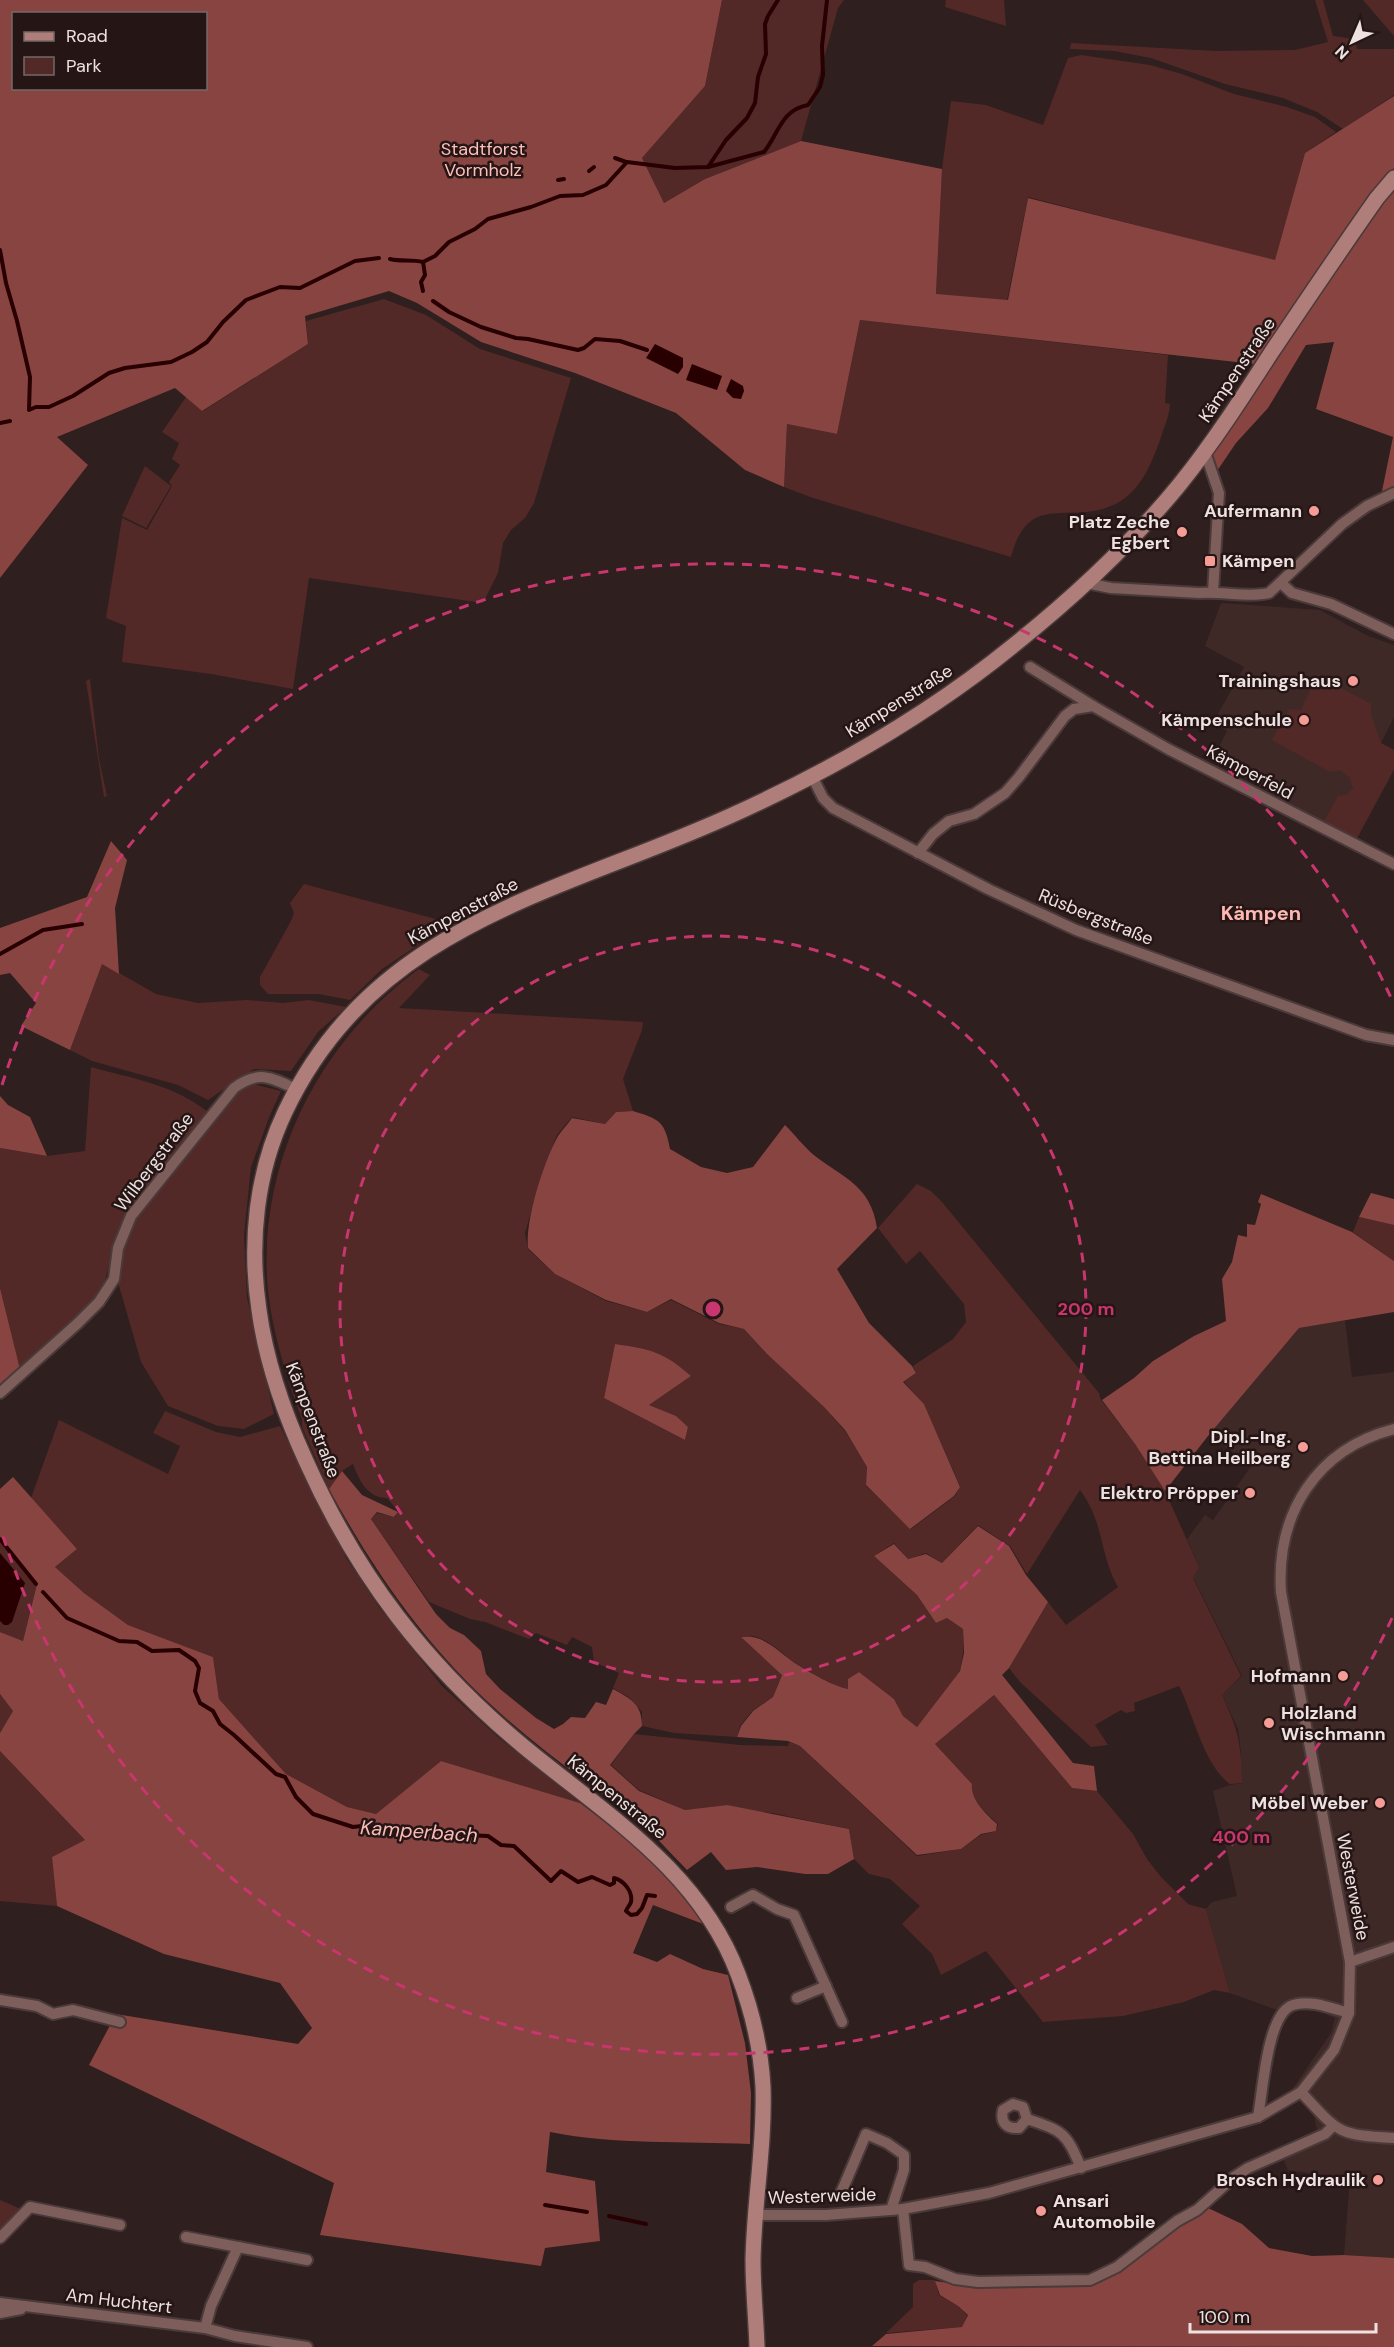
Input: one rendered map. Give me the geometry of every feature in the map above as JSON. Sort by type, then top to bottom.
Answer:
[{"type":"street","name":"Kämpenstraße","points":[[757,2347],[753,2267],[763,2081],[758,2042],[738,1972],[711,1920],[682,1880],[645,1842],[495,1722],[433,1661],[386,1603],[352,1553],[324,1501],[298,1443],[269,1358],[258,1308],[254,1248],[265,1165],[275,1133],[313,1060],[358,1006],[409,963],[445,939],[487,916],[726,818],[812,776],[883,736],[963,684],[1010,649],[1086,583],[1140,530],[1205,452],[1365,215],[1394,178]]},
{"type":"street","points":[[1205,452],[1219,493],[1213,592]]},
{"type":"street","points":[[1086,583],[1199,593],[1260,595],[1269,593],[1342,524],[1367,506],[1394,493]]},
{"type":"street","points":[[1281,583],[1292,593],[1331,604],[1394,634]]},
{"type":"street","name":"Kämperfeld","points":[[1030,667],[1168,749],[1394,864]]},
{"type":"street","points":[[918,853],[933,834],[949,821],[974,814],[1005,793],[1065,716],[1074,709],[1093,706]]},
{"type":"street","name":"Rüsbergstraße","points":[[812,776],[823,798],[833,808],[988,889],[1076,930],[1366,1035],[1394,1040]]},
{"type":"street","name":"Wilbergstraße","points":[[0,1394],[99,1302],[114,1279],[118,1248],[131,1216],[234,1088],[246,1078],[268,1076],[296,1089]]},
{"type":"street","name":"Westerweide","points":[[755,2215],[826,2214],[903,2209],[989,2193],[1258,2117],[1301,2092],[1334,2050],[1348,2013],[1350,1962],[1281,1592],[1280,1573],[1284,1536],[1306,1488],[1314,1478],[1346,1448],[1363,1439],[1394,1429]]},
{"type":"street","points":[[731,1907],[753,1895],[777,1909],[794,1915],[842,2022]]},
{"type":"street","points":[[1350,1962],[1394,1947]]},
{"type":"street","points":[[797,1998],[826,1986]]},
{"type":"street","points":[[0,2000],[37,2006],[53,2014],[74,2010],[120,2022]]},
{"type":"street","points":[[1258,2117],[1273,2027],[1280,2014],[1293,2005],[1308,2003],[1348,2013]]},
{"type":"street","points":[[1301,2092],[1333,2126],[1353,2135],[1394,2138]]},
{"type":"street","points":[[1027,2119],[1055,2128],[1064,2134],[1080,2168]]},
{"type":"street","points":[[903,2209],[909,2265],[925,2267],[955,2279],[978,2282],[1090,2280],[1117,2267],[1177,2221],[1197,2210],[1233,2177],[1267,2158],[1325,2134],[1333,2126]]},
{"type":"street","name":"Westerweide","points":[[841,2193],[866,2134],[888,2143],[904,2155],[904,2170],[891,2210]]},
{"type":"street","points":[[0,2238],[30,2207],[120,2225]]},
{"type":"street","points":[[186,2237],[307,2260]]},
{"type":"street","points":[[205,2328],[211,2306],[238,2247]]},
{"type":"street","name":"Am Huchtert","points":[[0,2303],[205,2328],[233,2342],[307,2347]]},
{"type":"street","name":"Am Huchtert","points":[[0,2313],[30,2307]]},
{"type":"shaded area","points":[[655,344],[683,358],[683,367],[678,374],[646,358]]},
{"type":"shaded area","points":[[692,364],[722,376],[717,390],[686,380]]},
{"type":"shaded area","points":[[731,379],[743,386],[741,399],[733,398],[726,391]]},
{"type":"shaded area","name":"Kämpenschule","points":[[1221,603],[1320,610],[1368,636],[1394,645],[1394,717],[1381,743],[1394,750],[1394,770],[1356,840],[1212,760],[1227,731],[1213,723],[1244,667],[1205,646]]},
{"type":"shaded area","points":[[1345,1320],[1352,1377],[1394,1372],[1394,2258],[1344,2255],[1350,2179],[1288,2170],[1282,2157],[1312,2138],[1317,2130],[1314,2116],[1291,2091],[1331,2033],[1335,2018],[1318,2011],[1274,2009],[1230,1993],[1206,1909],[1212,1902],[1237,1896],[1213,1791],[1243,1783],[1240,1772],[1241,1753],[1238,1729],[1222,1695],[1242,1676],[1193,1577],[1199,1567],[1187,1539],[1205,1515],[1213,1520],[1252,1465],[1208,1436],[1299,1328]]},
{"type":"shaded area","points":[[0,1553],[25,1583],[12,1622],[8,1625],[0,1621]]},
{"type":"green space","name":"Stadtforst Vormholz","points":[[0,0],[722,0],[705,86],[642,158],[664,203],[705,179],[801,141],[942,169],[936,294],[1008,300],[1028,198],[1275,260],[1305,153],[1394,96],[1394,168],[1372,192],[1254,364],[860,320],[837,434],[787,424],[784,487],[745,470],[676,413],[575,373],[481,342],[417,303],[389,291],[305,316],[308,344],[202,411],[175,388],[57,437],[88,465],[0,578]]},
{"type":"green space","points":[[722,0],[844,0],[838,8],[801,141],[705,179],[664,203],[642,158],[705,86]]},
{"type":"green space","points":[[946,0],[1004,0],[1006,26],[945,7]]},
{"type":"green space","points":[[1315,0],[1323,0],[1333,36],[1355,39],[1357,49],[1394,49],[1394,95],[1343,129],[1317,112],[1283,98],[1225,84],[1151,58],[1114,51],[1070,49],[1071,43],[1216,51],[1295,50],[1328,42]]},
{"type":"green space","points":[[1363,0],[1394,0],[1394,36]]},
{"type":"green space","points":[[1081,55],[1150,65],[1182,74],[1234,94],[1287,107],[1315,117],[1336,132],[1305,153],[1275,261],[1028,197],[1007,301],[936,295],[942,169],[951,101],[986,105],[1043,125],[1068,58]]},
{"type":"green space","points":[[1394,184],[1394,490],[1381,496],[1393,437],[1316,409],[1334,342],[1306,345],[1268,408],[1236,443],[1217,471],[1211,452]]},
{"type":"green space","points":[[384,299],[426,315],[480,349],[571,378],[534,503],[525,518],[511,530],[503,543],[498,573],[483,603],[309,578],[293,689],[211,674],[122,662],[126,626],[106,618],[122,518],[147,530],[172,486],[169,482],[180,465],[172,459],[179,443],[162,432],[186,397],[203,411],[308,344],[306,321]]},
{"type":"green space","points":[[860,320],[1168,355],[1165,403],[1170,404],[1160,440],[1149,467],[1135,489],[1115,505],[1086,512],[1043,515],[1031,521],[1018,538],[1011,557],[813,498],[784,487],[787,424],[837,434]]},
{"type":"green space","points":[[145,466],[171,486],[146,528],[122,516]]},
{"type":"green space","points":[[1319,676],[1371,704],[1371,714],[1381,743],[1394,750],[1394,769],[1356,840],[1324,822],[1338,796],[1346,795],[1353,789],[1350,778],[1341,770],[1330,772],[1272,740],[1289,709],[1301,710]]},
{"type":"green space","points":[[90,679],[99,759],[107,796],[104,797],[86,681]]},
{"type":"green space","points":[[111,841],[127,860],[115,908],[119,974],[102,964],[70,1050],[21,1026],[36,1003],[10,973],[0,975],[0,928],[87,897]]},
{"type":"green space","points":[[304,884],[451,923],[382,969],[350,1000],[319,994],[268,994],[260,985],[260,977],[291,921],[294,913],[290,903]]},
{"type":"green space","points":[[102,963],[156,994],[198,1003],[247,1000],[283,1003],[309,1000],[346,1007],[318,1032],[291,1071],[254,1069],[208,1100],[178,1085],[92,1061],[70,1050]]},
{"type":"green space","points":[[419,969],[430,975],[399,1008],[643,1022],[623,1079],[633,1111],[616,1112],[605,1124],[572,1117],[557,1135],[542,1174],[525,1233],[528,1249],[555,1274],[606,1301],[647,1312],[671,1300],[719,1324],[744,1329],[767,1354],[824,1407],[845,1431],[867,1467],[866,1486],[911,1529],[955,1496],[960,1486],[924,1404],[904,1382],[916,1373],[913,1366],[953,1339],[966,1322],[964,1304],[920,1251],[906,1264],[878,1228],[917,1184],[931,1191],[1099,1393],[1101,1400],[1135,1444],[1165,1491],[1199,1567],[1193,1578],[1241,1676],[1222,1695],[1237,1736],[1243,1783],[1230,1784],[1213,1764],[1179,1686],[1134,1703],[1135,1711],[1126,1713],[1121,1710],[1095,1725],[1108,1745],[1091,1747],[1020,1682],[1009,1668],[1048,1602],[1066,1625],[1118,1587],[1108,1563],[1094,1515],[1080,1490],[1027,1574],[1010,1546],[978,1525],[942,1563],[926,1553],[908,1559],[894,1543],[874,1556],[917,1595],[936,1623],[947,1618],[963,1629],[960,1671],[917,1727],[903,1716],[894,1699],[859,1672],[848,1679],[848,1689],[802,1667],[764,1640],[749,1636],[741,1637],[782,1674],[773,1697],[752,1711],[740,1726],[737,1737],[674,1733],[642,1726],[642,1712],[630,1698],[613,1688],[619,1673],[594,1662],[592,1647],[572,1637],[567,1645],[536,1633],[529,1639],[429,1602],[371,1519],[377,1513],[395,1517],[398,1511],[387,1498],[374,1495],[365,1487],[353,1464],[342,1471],[329,1489],[302,1427],[302,1420],[279,1349],[270,1306],[267,1257],[270,1209],[281,1162],[298,1117],[321,1075],[349,1035],[382,1000]],"holes":[[[615,1344],[648,1350],[665,1357],[691,1376],[649,1405],[675,1416],[688,1427],[685,1440],[604,1398]]]},
{"type":"green space","points":[[91,1067],[166,1089],[181,1095],[208,1112],[164,1168],[115,1241],[104,1285],[92,1303],[55,1340],[20,1369],[0,1288],[0,1148],[47,1156],[85,1151]]},
{"type":"green space","points":[[249,1083],[281,1091],[251,1167],[244,1235],[247,1298],[274,1414],[244,1429],[218,1426],[168,1406],[141,1362],[117,1279],[122,1247],[133,1220],[212,1123],[235,1091]]},
{"type":"green space","points":[[0,1096],[8,1105],[30,1117],[47,1156],[0,1148]]},
{"type":"green space","points":[[633,1111],[659,1122],[666,1132],[670,1149],[701,1167],[727,1173],[753,1167],[785,1125],[815,1156],[855,1184],[869,1202],[877,1228],[837,1269],[869,1323],[912,1366],[916,1373],[903,1382],[924,1404],[960,1487],[954,1496],[910,1529],[866,1485],[867,1467],[845,1430],[744,1329],[719,1323],[671,1299],[647,1312],[606,1300],[555,1274],[528,1248],[532,1207],[547,1160],[560,1134],[572,1118],[605,1124],[616,1112]]},
{"type":"green space","points":[[1371,1193],[1394,1199],[1394,1225],[1359,1217]]},
{"type":"green space","points":[[1261,1194],[1352,1232],[1394,1261],[1394,1312],[1299,1328],[1165,1491],[1135,1444],[1102,1400],[1134,1378],[1153,1361],[1194,1336],[1226,1321],[1222,1279],[1232,1262],[1238,1235],[1247,1237],[1247,1224],[1255,1225],[1261,1204],[1258,1202]]},
{"type":"green space","points":[[1359,1217],[1394,1225],[1394,1261],[1353,1232]]},
{"type":"green space","points":[[0,1288],[20,1369],[0,1387]]},
{"type":"green space","points":[[615,1344],[656,1353],[673,1362],[691,1376],[649,1405],[676,1416],[688,1427],[685,1440],[604,1398]]},
{"type":"green space","points":[[165,1411],[216,1432],[240,1437],[280,1426],[346,1558],[378,1606],[442,1686],[500,1739],[580,1803],[441,1761],[376,1814],[347,1807],[286,1774],[219,1699],[213,1657],[128,1625],[84,1593],[55,1567],[77,1549],[31,1498],[59,1420],[168,1474],[180,1446],[153,1433]]},
{"type":"green space","points":[[342,1471],[362,1495],[398,1512],[394,1517],[377,1512],[371,1519],[436,1614],[450,1628],[464,1635],[481,1651],[486,1674],[500,1689],[536,1718],[554,1729],[571,1717],[585,1718],[596,1702],[606,1705],[613,1689],[638,1707],[642,1726],[610,1765],[639,1791],[685,1810],[727,1805],[849,1829],[854,1859],[828,1874],[805,1874],[757,1867],[726,1870],[711,1852],[687,1870],[649,1831],[517,1728],[449,1662],[384,1580],[329,1489]]},
{"type":"green space","points":[[13,1477],[77,1549],[55,1567],[84,1593],[128,1625],[213,1657],[219,1699],[286,1774],[347,1807],[376,1814],[441,1761],[580,1803],[621,1834],[679,1886],[706,1925],[653,1905],[633,1953],[657,1962],[670,1954],[703,1969],[728,1975],[745,2043],[751,2093],[750,2144],[625,2141],[550,2132],[546,2172],[595,2181],[600,2241],[545,2248],[541,2266],[320,2235],[334,2183],[89,2065],[116,2014],[298,2044],[312,2028],[280,1983],[164,1954],[57,1906],[52,1857],[85,1840],[0,1751],[0,1733],[13,1711],[0,1694],[0,1632],[23,1641],[37,1584],[0,1541],[0,1489]]},
{"type":"green space","points":[[978,1526],[1009,1546],[1026,1575],[1048,1602],[1009,1668],[1002,1675],[1073,1763],[1094,1766],[1097,1791],[1072,1788],[994,1695],[935,1744],[972,1784],[976,1801],[997,1824],[996,1831],[981,1834],[961,1849],[917,1855],[800,1746],[788,1741],[737,1737],[741,1726],[753,1711],[773,1697],[782,1675],[741,1637],[764,1641],[822,1679],[848,1689],[848,1679],[859,1672],[894,1699],[903,1716],[917,1727],[960,1671],[964,1653],[963,1629],[947,1618],[936,1623],[917,1595],[874,1556],[894,1544],[908,1559],[926,1554],[942,1563]]},
{"type":"green space","points":[[0,1541],[37,1584],[23,1641],[0,1632]]},
{"type":"green space","points":[[0,1694],[13,1711],[0,1733]]},
{"type":"green space","points":[[994,1695],[1072,1788],[1097,1791],[1133,1834],[1147,1859],[1161,1877],[1188,1904],[1206,1909],[1230,1993],[1214,1990],[1184,2002],[1123,2016],[1043,2022],[986,1951],[941,1975],[932,1954],[902,1924],[920,1906],[890,1879],[869,1874],[854,1859],[849,1829],[772,1813],[747,1811],[727,1805],[685,1810],[639,1790],[611,1765],[634,1734],[740,1745],[788,1746],[789,1742],[800,1746],[917,1856],[961,1849],[981,1835],[996,1831],[998,1824],[976,1801],[972,1784],[935,1744]]},
{"type":"green space","points":[[0,1751],[86,1841],[52,1857],[57,1906],[0,1901]]},
{"type":"green space","points":[[0,2200],[21,2209],[0,2231]]},
{"type":"green space","points":[[1208,2208],[1242,2224],[1269,2248],[1312,2256],[1394,2258],[1394,2347],[872,2346],[886,2334],[962,2327],[968,2315],[940,2295],[935,2281],[978,2287],[1090,2284],[1120,2272],[1180,2224]]},
{"type":"green space","points":[[919,2280],[935,2280],[939,2295],[958,2306],[967,2315],[963,2327],[886,2333],[913,2307],[913,2284]]},
{"type":"waterway","name":"Kamperbach","points":[[390,259],[423,262],[435,256],[449,242],[475,229],[488,219],[560,196],[583,195],[606,185],[627,162],[675,168],[708,167],[726,140],[747,118],[755,103],[758,77],[766,54],[765,24],[778,0]]},
{"type":"waterway","points":[[708,167],[764,152],[786,117],[808,105],[820,87],[823,75],[822,46],[827,0]]},
{"type":"waterway","points":[[615,158],[626,162]]},
{"type":"waterway","points":[[589,171],[594,167]]},
{"type":"waterway","points":[[558,180],[564,179]]},
{"type":"waterway","name":"Kamperbach","points":[[0,250],[30,377],[29,410],[36,407],[49,407],[73,396],[109,373],[125,368],[171,362],[192,352],[207,342],[223,322],[246,300],[280,287],[300,288],[355,261],[379,258]]},
{"type":"waterway","points":[[423,262],[425,275],[421,282],[423,291]]},
{"type":"waterway","points":[[433,301],[449,312],[481,327],[516,338],[578,350],[595,339],[620,341],[647,350]]},
{"type":"waterway","name":"Kamperbach","points":[[0,423],[10,421]]},
{"type":"waterway","points":[[0,954],[43,930],[82,924]]},
{"type":"waterway","name":"Kamperbach","points":[[0,1539],[36,1584]]},
{"type":"waterway","name":"Kamperbach","points":[[43,1592],[67,1618],[119,1641],[137,1642],[152,1651],[179,1650],[195,1661],[199,1668],[195,1691],[200,1703],[213,1711],[220,1724],[276,1774],[285,1777],[296,1797],[313,1814],[353,1827],[362,1826],[393,1834],[445,1831],[488,1836],[501,1845],[514,1846],[551,1881],[561,1871],[578,1882],[592,1877],[610,1885],[614,1883],[614,1878],[617,1879],[627,1887],[630,1894],[631,1902],[626,1911],[631,1915],[637,1914],[642,1908],[647,1895],[655,1896]]},
{"type":"waterway","points":[[545,2205],[587,2212]]},
{"type":"waterway","points":[[609,2216],[646,2224]]},
{"type":"place","name":"Aufermann","points":[[1314,511]]},
{"type":"place","name":"Platz Zeche Egbert","points":[[1182,532]]},
{"type":"place","name":"Kämpen","points":[[1210,561]]},
{"type":"place","name":"Trainingshaus","points":[[1353,681]]},
{"type":"place","name":"Kämpenschule","points":[[1304,720]]},
{"type":"place","name":"Dipl.-Ing. Bettina Heilberg","points":[[1303,1447]]},
{"type":"place","name":"Elektro Pröpper","points":[[1250,1493]]},
{"type":"place","name":"Hofmann","points":[[1343,1676]]},
{"type":"place","name":"Holzland Wischmann","points":[[1269,1723]]},
{"type":"place","name":"Möbel Weber","points":[[1380,1803]]},
{"type":"place","name":"Brosch Hydraulik","points":[[1378,2180]]},
{"type":"place","name":"Ansari Automobile","points":[[1041,2211]]},
{"type":"district","name":"Kämpen","points":[[1261,913]]}]
